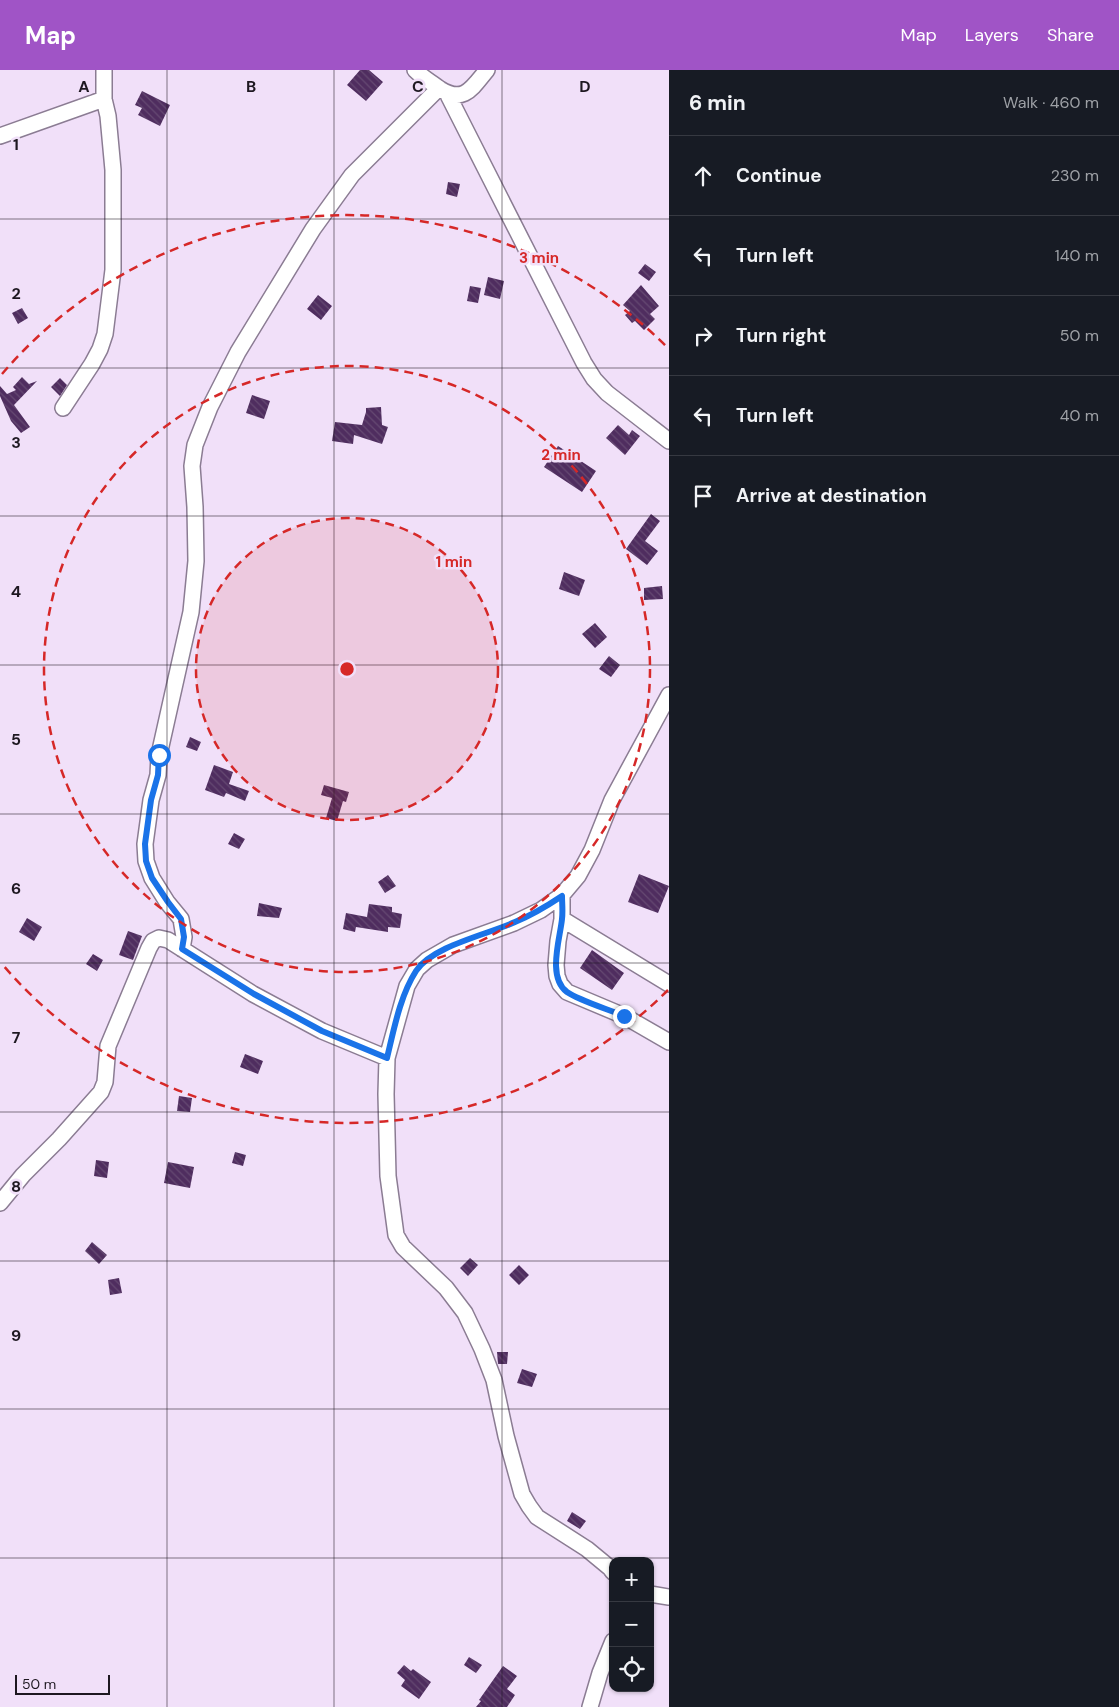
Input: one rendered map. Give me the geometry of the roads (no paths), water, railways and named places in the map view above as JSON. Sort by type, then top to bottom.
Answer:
[{"type":"street","points":[[63,408],[92,364],[102,342],[113,270],[113,170],[108,116],[104,99],[104,70]]},
{"type":"street","points":[[415,70],[426,80],[444,91],[459,95],[466,92],[487,70]]},
{"type":"street","points":[[444,91],[594,379],[607,393],[669,441]]},
{"type":"street","points":[[182,949],[184,937],[181,919],[152,878],[146,861],[145,844],[151,800],[158,775],[159,755],[191,612],[196,561],[192,466],[195,445],[210,407],[238,352],[313,229],[352,175],[444,91]]},
{"type":"street","points":[[0,136],[104,99]]},
{"type":"street","points":[[609,1567],[587,1549],[537,1517],[529,1506],[522,1494],[494,1380],[465,1313],[446,1288],[403,1247],[396,1235],[388,1176],[387,1058],[407,986],[417,969],[427,960],[453,945],[514,923],[541,910],[562,896],[578,876],[592,850],[612,800],[669,695]]},
{"type":"street","points":[[562,896],[562,919],[556,965],[560,984],[567,992],[624,1016],[669,1042]]},
{"type":"street","points":[[562,919],[669,984]]},
{"type":"street","points":[[0,1203],[101,1092],[105,1082],[108,1046],[148,948],[153,941],[159,938],[168,940],[254,994],[322,1031],[387,1058]]},
{"type":"street","points":[[654,1595],[669,1597]]},
{"type":"street","points":[[590,1707],[600,1673],[611,1647]]}]
